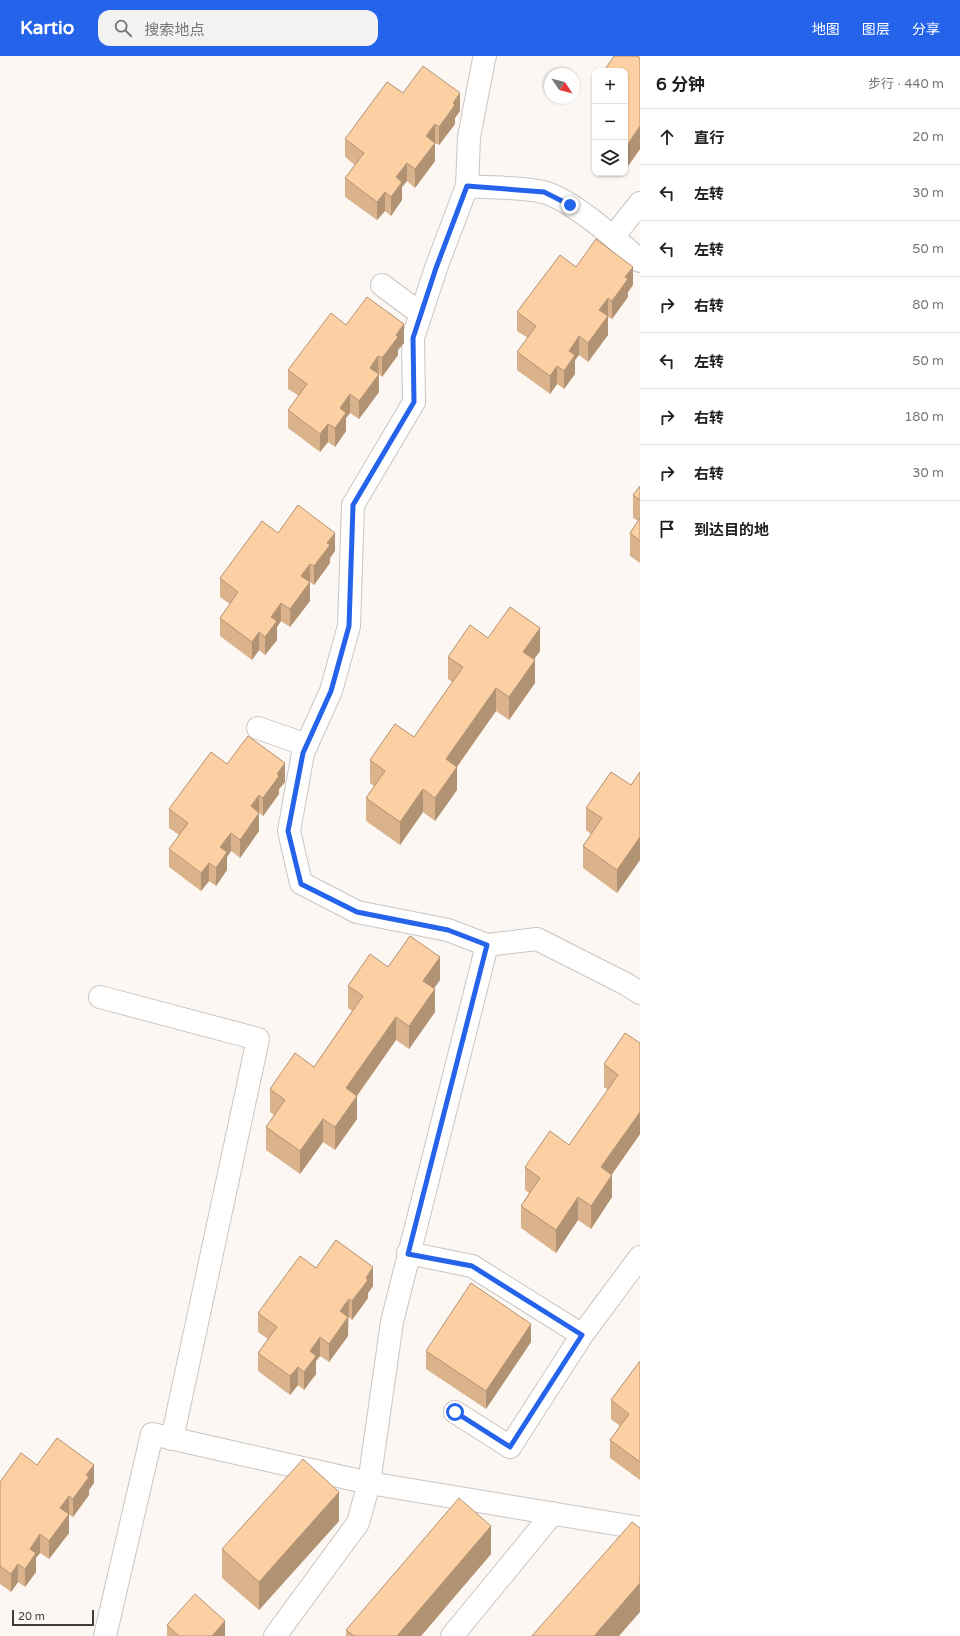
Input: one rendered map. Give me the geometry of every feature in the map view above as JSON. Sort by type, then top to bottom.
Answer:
[{"type":"lane","points":[[485,56],[469,137],[467,186],[436,268],[413,338],[414,402],[353,505],[349,626],[331,691],[303,753],[288,831],[301,884],[357,912],[448,930],[487,945],[537,939],[626,984],[640,993]]},
{"type":"lane","points":[[467,186],[544,192],[570,205],[613,237],[640,261]]},
{"type":"lane","points":[[613,237],[640,203]]},
{"type":"lane","points":[[382,285],[421,314]]},
{"type":"lane","points":[[258,728],[307,745]]},
{"type":"lane","points":[[275,1636],[358,1523],[369,1483],[392,1322],[487,945]]},
{"type":"lane","points":[[100,997],[258,1039],[172,1439]]},
{"type":"lane","points":[[408,1254],[472,1266],[582,1335]]},
{"type":"lane","points":[[455,1412],[510,1447],[582,1335],[640,1257]]},
{"type":"lane","points":[[105,1636],[152,1434],[369,1483],[640,1528]]},
{"type":"lane","points":[[452,1636],[553,1513]]},
{"type":"building","points":[[614,56],[638,56],[640,58],[640,126],[628,144],[628,68],[606,68]]},
{"type":"building","points":[[423,66],[460,93],[453,103],[455,105],[439,127],[435,124],[426,136],[435,143],[415,169],[407,163],[396,177],[402,182],[391,197],[385,192],[377,202],[345,178],[364,153],[345,139],[387,82],[403,93]]},
{"type":"building","points":[[596,239],[633,267],[625,277],[628,279],[612,301],[608,298],[599,310],[608,316],[588,343],[579,336],[569,351],[575,355],[564,371],[557,366],[550,376],[517,352],[536,326],[517,312],[560,255],[576,267]]},
{"type":"building","points":[[367,297],[404,324],[396,335],[398,337],[382,358],[378,356],[370,368],[379,374],[359,401],[350,394],[340,408],[346,413],[335,428],[328,424],[320,434],[288,410],[307,384],[288,370],[331,313],[346,325]]},
{"type":"building","points":[[640,486],[640,500],[633,495]]},
{"type":"building","points":[[298,505],[335,533],[327,543],[330,545],[314,566],[310,564],[301,576],[310,582],[290,609],[281,603],[271,617],[277,621],[265,637],[259,632],[252,642],[220,618],[238,592],[220,578],[262,521],[278,533]]},
{"type":"building","points":[[640,518],[640,541],[630,533]]},
{"type":"building","points":[[510,607],[540,628],[523,652],[535,660],[509,697],[496,688],[446,759],[457,767],[435,798],[423,789],[400,822],[366,798],[385,771],[370,760],[395,724],[414,737],[463,667],[448,657],[470,625],[488,638]]},
{"type":"building","points":[[248,736],[285,763],[277,774],[279,776],[263,798],[259,795],[251,806],[259,813],[240,840],[231,833],[220,847],[227,852],[216,868],[209,863],[201,873],[169,849],[188,823],[169,809],[211,752],[227,764]]},
{"type":"building","points":[[611,772],[631,785],[640,772],[640,837],[617,870],[583,846],[602,818],[586,808]]},
{"type":"building","points":[[410,936],[440,957],[423,981],[435,989],[409,1026],[396,1017],[346,1088],[357,1096],[335,1127],[323,1119],[300,1151],[266,1127],[285,1100],[270,1089],[295,1053],[314,1067],[363,996],[348,986],[370,954],[388,967]]},
{"type":"building","points":[[625,1033],[640,1043],[640,1112],[601,1167],[612,1175],[591,1206],[578,1197],[556,1230],[521,1206],[540,1178],[525,1167],[550,1131],[569,1145],[618,1075],[604,1064]]},
{"type":"building","points":[[336,1240],[373,1267],[366,1278],[368,1280],[352,1301],[349,1299],[340,1311],[348,1317],[329,1344],[320,1337],[310,1351],[316,1356],[304,1372],[298,1367],[290,1376],[258,1353],[277,1327],[258,1313],[300,1256],[316,1268]]},
{"type":"building","points":[[471,1283],[531,1324],[486,1391],[426,1351]]},
{"type":"building","points":[[640,1361],[640,1462],[610,1440],[629,1414],[611,1400]]},
{"type":"building","points":[[57,1438],[94,1465],[86,1475],[89,1477],[73,1499],[69,1496],[60,1508],[69,1514],[49,1541],[40,1534],[30,1549],[36,1553],[25,1569],[18,1564],[11,1574],[0,1566],[0,1482],[21,1453],[37,1465]]},
{"type":"building","points":[[303,1459],[339,1492],[259,1582],[222,1549]]},
{"type":"building","points":[[459,1498],[491,1526],[397,1636],[354,1636],[346,1630]]},
{"type":"building","points":[[632,1522],[640,1528],[640,1583],[594,1636],[532,1636]]},
{"type":"building","points":[[195,1594],[225,1621],[212,1636],[178,1636],[167,1625]]},
{"type":"route","points":[[455,1412],[510,1447],[582,1335],[472,1266],[408,1254],[487,945],[448,930],[357,912],[301,884],[288,831],[303,753],[331,691],[349,626],[353,505],[414,402],[413,338],[436,268],[467,186],[544,192],[570,205]]}]
